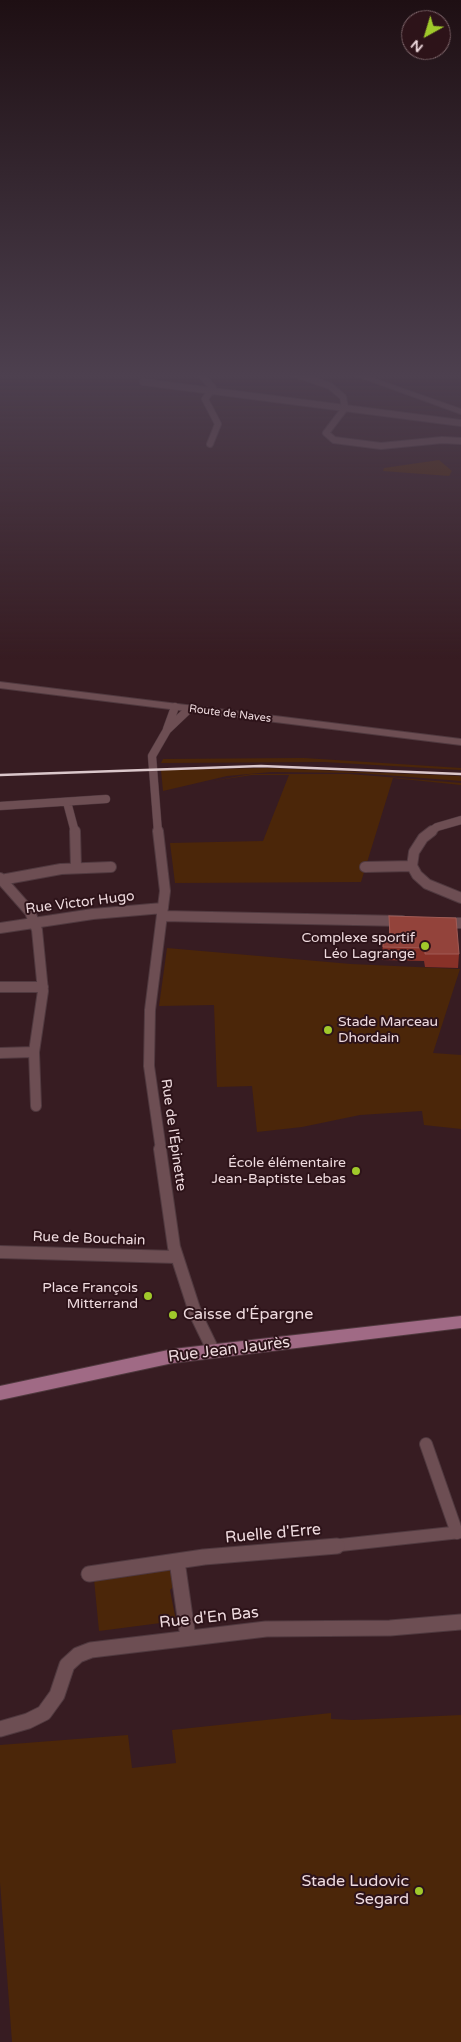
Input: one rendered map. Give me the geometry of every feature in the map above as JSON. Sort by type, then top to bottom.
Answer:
[{"type":"main road","name":"Route de Naves","points":[[0,685],[461,742]]},
{"type":"main road","name":"Rue Jean Jaurès","points":[[0,1393],[150,1360],[213,1350],[461,1322]]},
{"type":"street","name":"Rue de l'Épinette","points":[[175,707],[167,730],[153,754],[152,763],[165,885],[150,1010],[149,1066],[176,1257],[199,1321],[213,1350]]},
{"type":"street","name":"Rue de l'Épinette","points":[[167,730],[189,709]]},
{"type":"street","points":[[0,806],[106,799]]},
{"type":"street","points":[[67,802],[75,826],[76,868]]},
{"type":"street","points":[[461,820],[442,825],[427,835],[416,848],[412,866],[417,875],[427,884],[461,898]]},
{"type":"street","points":[[365,867],[412,866]]},
{"type":"street","points":[[0,879],[76,868],[111,867]]},
{"type":"street","points":[[0,879],[27,908],[35,922],[43,987],[34,1052],[36,1106]]},
{"type":"street","points":[[163,912],[411,922]]},
{"type":"street","name":"Rue Victor Hugo","points":[[0,928],[35,922],[163,912]]},
{"type":"street","points":[[431,922],[461,923]]},
{"type":"street","points":[[0,987],[43,987]]},
{"type":"street","points":[[0,1053],[34,1052]]},
{"type":"street","name":"Rue de Bouchain","points":[[0,1252],[176,1257]]},
{"type":"street","points":[[426,1444],[459,1532]]},
{"type":"street","name":"Ruelle d'Erre","points":[[89,1574],[177,1561],[402,1540],[459,1532]]},
{"type":"street","points":[[177,1561],[188,1638]]},
{"type":"street","name":"Rue d'En Bas","points":[[0,1728],[28,1721],[49,1708],[57,1695],[63,1670],[78,1655],[102,1648],[266,1630],[403,1628],[461,1622]]},
{"type":"shaded area","points":[[384,469],[450,469],[452,471],[449,476],[383,471]]},
{"type":"shaded area","points":[[304,758],[461,768],[461,770],[324,762],[161,763],[163,759]]},
{"type":"shaded area","points":[[267,768],[459,776],[461,781],[359,773],[271,772],[227,776],[163,791],[161,770]]},
{"type":"shaded area","points":[[251,774],[350,774],[461,783],[461,785],[393,778],[361,882],[175,883],[170,843],[263,841],[289,775],[252,775],[213,781]]},
{"type":"shaded area","name":"Stade Marceau Dhordain","points":[[167,948],[351,964],[460,969],[433,1053],[461,1055],[461,1129],[424,1125],[422,1111],[360,1115],[302,1127],[257,1132],[252,1086],[217,1087],[214,1005],[159,1006]]},
{"type":"shaded area","points":[[165,1568],[173,1573],[175,1585],[170,1590],[176,1621],[99,1631],[94,1579]]},
{"type":"shaded area","points":[[331,1713],[331,1719],[353,1720],[461,1715],[461,2042],[12,2042],[0,1882],[0,1745],[128,1735],[132,1768],[176,1763],[172,1730]]},
{"type":"building","points":[[389,916],[456,918],[459,954],[425,954],[425,948],[383,947],[383,936],[390,936]]},
{"type":"railway","points":[[0,775],[261,766],[461,774]]},
{"type":"place","name":"Complexe sportif Léo Lagrange","points":[[425,946]]},
{"type":"place","name":"Stade Marceau Dhordain","points":[[328,1030]]},
{"type":"place","name":"École élémentaire Jean-Baptiste Lebas","points":[[356,1171]]},
{"type":"place","name":"Place François Mitterrand","points":[[148,1296]]},
{"type":"place","name":"Caisse d'Épargne","points":[[173,1315]]},
{"type":"place","name":"Stade Ludovic Segard","points":[[419,1891]]}]
